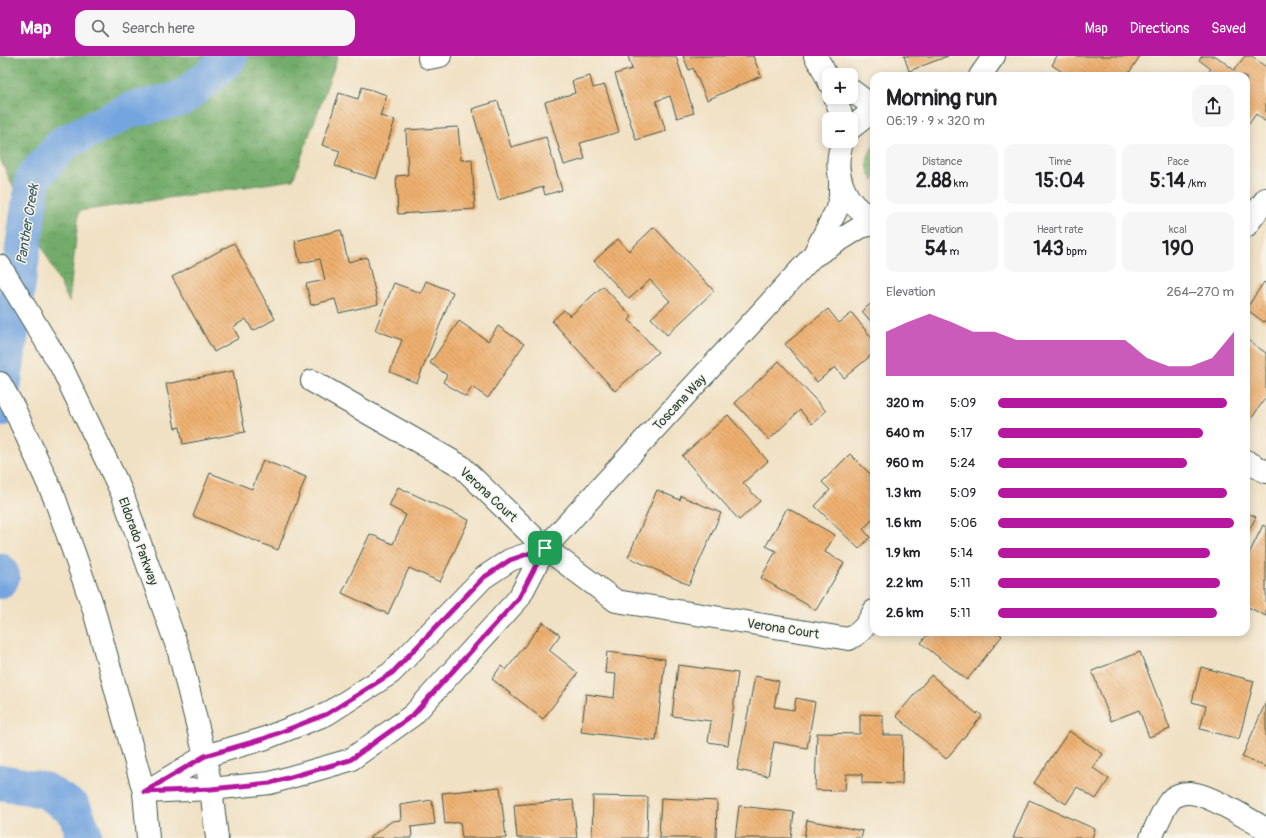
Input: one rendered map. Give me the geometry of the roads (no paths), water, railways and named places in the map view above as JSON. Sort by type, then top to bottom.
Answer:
[{"type":"street","points":[[983,72],[994,56]]},
{"type":"street","points":[[858,95],[870,103]]},
{"type":"street","points":[[858,123],[870,113]]},
{"type":"street","name":"Toscana Way","points":[[144,792],[211,789],[270,783],[350,760],[413,715],[519,598],[545,548],[813,256],[836,211],[840,198],[840,181],[838,170],[840,148]]},
{"type":"street","points":[[840,181],[850,201],[865,215],[870,217]]},
{"type":"street","points":[[1250,221],[1266,199]]},
{"type":"street","name":"Toscana Way","points":[[813,256],[861,227],[870,225]]},
{"type":"street","name":"Eldorado Parkway","points":[[0,266],[61,366],[122,493],[178,652],[205,756],[217,838]]},
{"type":"street","name":"Verona Court","points":[[312,381],[461,466],[545,548],[616,601],[850,639],[867,626],[870,620]]},
{"type":"street","points":[[0,383],[14,408],[55,499],[93,606],[144,792],[148,838]]},
{"type":"street","points":[[1250,463],[1266,472]]},
{"type":"street","name":"Toscana Way","points":[[144,792],[205,756],[263,739],[327,714],[392,673],[483,578],[510,560],[545,548]]},
{"type":"street","points":[[1152,838],[1169,801],[1179,794],[1188,793],[1199,794],[1266,829]]},
{"type":"waterway","name":"Panther Creek","points":[[0,409],[33,178],[64,143],[130,110],[181,99],[224,64],[230,56]]},
{"type":"waterway","name":"Panther Creek","points":[[0,571],[2,576],[0,581]]},
{"type":"waterway","name":"Panther Creek","points":[[0,782],[44,790],[73,808],[84,833],[81,838]]}]
